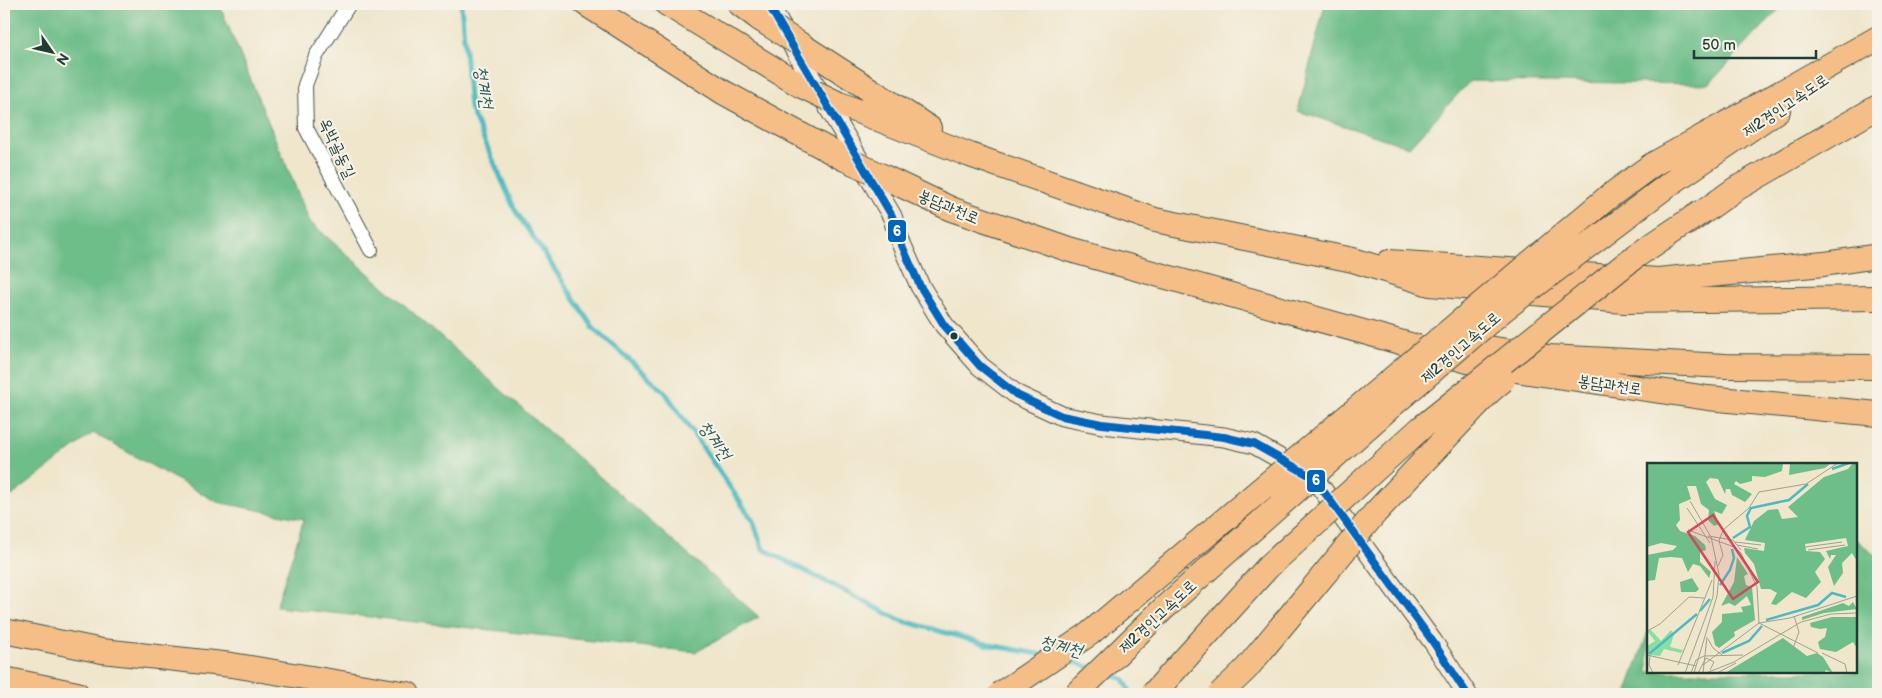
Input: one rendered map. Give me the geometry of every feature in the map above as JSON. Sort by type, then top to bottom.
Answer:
[{"type":"highway","name":"봉담과천로","points":[[586,4],[723,92],[843,158],[951,209],[1070,250],[1482,365],[1708,398],[1878,414]]},
{"type":"highway","points":[[667,4],[800,85],[837,102],[970,155],[1155,220],[1353,260],[1430,284],[1624,301],[1878,298]]},
{"type":"highway","points":[[740,4],[764,11],[801,45],[970,155]]},
{"type":"highway","points":[[1000,694],[1089,634],[1607,198],[1652,165],[1878,38]]},
{"type":"highway","name":"제2경인고속도로","points":[[1076,694],[1163,609],[1389,408],[1503,310],[1668,185],[1878,42]]},
{"type":"highway","points":[[1153,694],[1268,567],[1422,428],[1633,258],[1734,190],[1788,157],[1878,107]]},
{"type":"highway","points":[[1220,694],[1252,662],[1375,513],[1490,391],[1703,212]]},
{"type":"highway","points":[[1353,260],[1658,280],[1824,264],[1878,256]]},
{"type":"highway","name":"봉담과천로","points":[[1346,327],[1548,357],[1726,366],[1878,367]]},
{"type":"highway","points":[[4,631],[102,651],[232,665],[408,694]]},
{"type":"highway","points":[[4,679],[76,694]]},
{"type":"street","name":"옥박골동길","points":[[349,4],[316,56],[305,85],[306,128],[371,250]]},
{"type":"street","points":[[764,11],[892,216],[900,241],[920,286],[944,325],[980,366],[1017,396],[1062,416],[1102,424],[1224,437],[1254,444],[1314,478],[1433,642],[1467,694]]},
{"type":"green space","points":[[4,4],[219,4],[310,222],[759,617],[696,652],[276,607],[304,519],[217,502],[93,433],[4,502]]},
{"type":"green space","points":[[1325,4],[1784,4],[1709,84],[1470,81],[1409,147],[1298,111]]},
{"type":"green space","points":[[1857,540],[1878,558],[1878,694],[1626,694],[1647,635],[1647,673],[1857,673]]},
{"type":"waterway","name":"청계천","points":[[461,4],[470,108],[515,210],[593,327],[665,392],[753,521],[763,549],[900,620],[990,645],[1044,655]]},
{"type":"waterway","name":"청계천","points":[[1065,659],[1092,668]]},
{"type":"waterway","name":"청계천","points":[[1108,673],[1124,679],[1131,694]]},
{"type":"transit line","name":"6","points":[[768,4],[892,216],[900,241],[920,286],[944,325],[980,366],[1017,395],[1062,416],[1102,424],[1224,437],[1254,444],[1314,478],[1433,642],[1467,694]]}]
